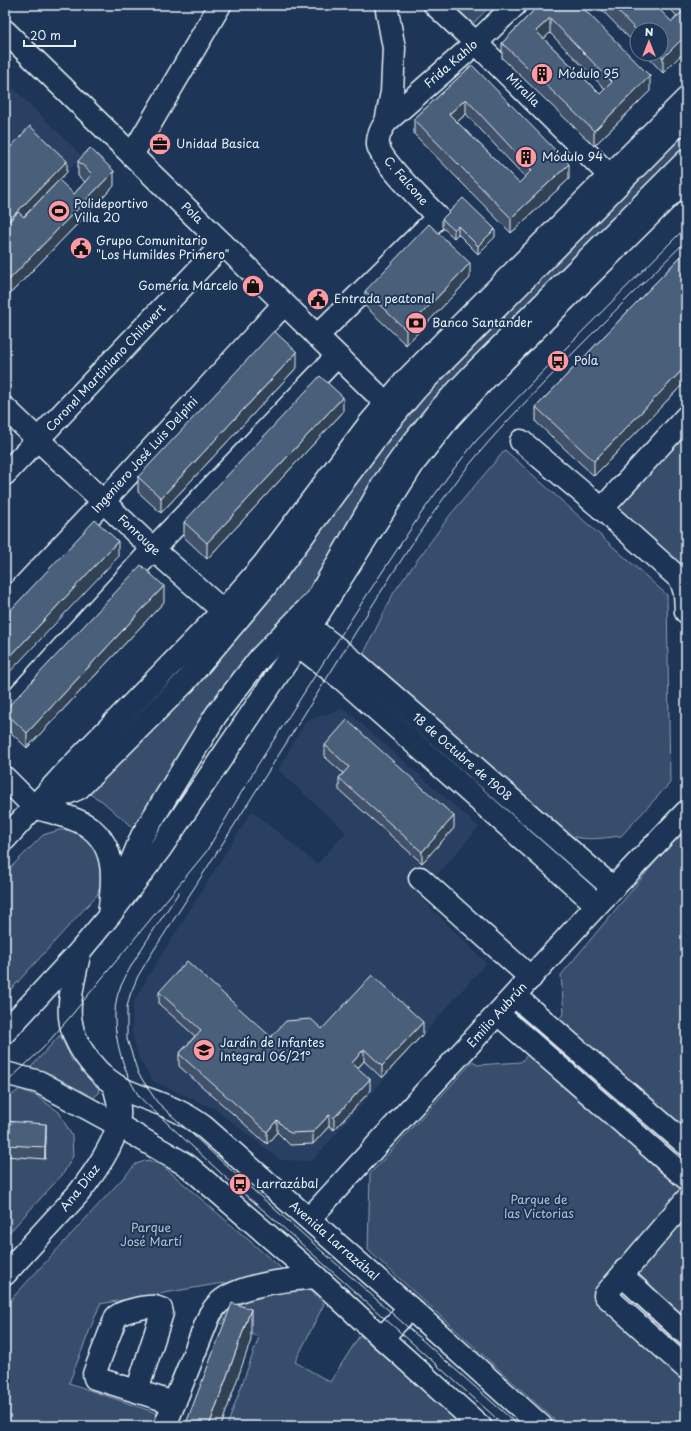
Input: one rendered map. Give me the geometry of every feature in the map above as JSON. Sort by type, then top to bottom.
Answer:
[{"type":"street","points":[[132,155],[220,5]]},
{"type":"street","points":[[386,5],[394,48],[392,92],[386,122]]},
{"type":"street","name":"Miralla","points":[[435,5],[476,43],[610,176]]},
{"type":"street","name":"Frida Kahlo","points":[[386,122],[476,43],[515,5]]},
{"type":"street","name":"Pola","points":[[5,31],[391,408]]},
{"type":"street","points":[[34,807],[79,788],[185,682],[265,587],[391,408],[407,379],[686,99]]},
{"type":"street","points":[[5,839],[66,772],[223,611],[263,565],[391,408],[417,388],[686,116]]},
{"type":"street","name":"C. Falcone","points":[[317,336],[438,217],[385,160],[378,145],[379,131],[386,122]]},
{"type":"street","points":[[109,916],[142,836],[216,715],[260,658],[316,599],[385,481],[408,449],[440,409],[476,371],[686,161]]},
{"type":"street","points":[[5,1032],[80,951],[109,916],[160,849],[298,645],[413,464],[450,417],[686,179]]},
{"type":"street","name":"Coronel Martiniano Chilavert","points":[[5,474],[223,244]]},
{"type":"street","name":"Ingeniero José Luis Delpini","points":[[5,606],[103,502],[284,304]]},
{"type":"street","points":[[5,712],[153,549],[337,356]]},
{"type":"street","name":"Fonrouge","points":[[5,408],[153,549],[223,611]]},
{"type":"street","points":[[602,510],[686,417]]},
{"type":"street","points":[[521,441],[681,580],[685,593],[686,612]]},
{"type":"street","name":"18 de Octubre de 1908","points":[[310,626],[357,664],[613,888]]},
{"type":"street","name":"18 de Octubre de 1908","points":[[298,645],[342,679],[597,905]]},
{"type":"street","points":[[5,778],[34,807],[88,827],[102,840],[110,857],[113,871],[113,887],[109,916]]},
{"type":"street","name":"Emilio Aubrún","points":[[309,1219],[597,905],[686,812]]},
{"type":"street","points":[[420,878],[531,978]]},
{"type":"street","name":"Avenida Larrazábal","points":[[80,951],[72,988],[70,1017],[76,1037],[82,1049],[96,1068],[114,1086],[178,1110],[193,1119],[410,1308],[541,1426]]},
{"type":"street","points":[[515,996],[686,1144]]},
{"type":"street","points":[[498,1014],[686,1178]]},
{"type":"street","points":[[5,1073],[39,1082],[118,1125],[188,1166],[316,1276],[382,1338],[480,1426]]},
{"type":"street","name":"Ana Díaz","points":[[5,1274],[88,1182],[104,1155],[118,1125],[118,1106],[114,1086]]},
{"type":"street","points":[[686,1200],[605,1295],[686,1368]]},
{"type":"street","points":[[625,1270],[627,1280],[686,1334]]},
{"type":"street","points":[[165,1426],[210,1314],[219,1302],[229,1295],[253,1287],[316,1276]]},
{"type":"street","points":[[382,1338],[410,1308]]},
{"type":"street","points":[[138,1391],[174,1403]]},
{"type":"shaded area","points":[[5,80],[82,156],[5,236]]},
{"type":"shaded area","points":[[343,708],[479,827],[419,896],[486,963],[312,1161],[280,1160],[215,1109],[153,1081],[139,1059],[132,1032],[133,1004],[147,978],[252,811],[317,864],[346,832],[278,770],[306,721]]},
{"type":"green space","points":[[445,5],[491,5],[469,28]]},
{"type":"green space","points":[[686,116],[686,161],[476,371],[317,599],[260,658],[142,836],[102,801],[79,788],[111,756],[380,432]]},
{"type":"green space","points":[[686,426],[686,575],[613,505]]},
{"type":"green space","points":[[505,450],[667,595],[670,783],[621,836],[586,839],[566,834],[363,655],[394,592],[450,515]]},
{"type":"green space","name":"Parque de las Victorias","points":[[686,825],[686,1426],[561,1426],[368,1250],[370,1174],[473,1061],[477,1065],[521,1062],[564,1013],[561,975]]},
{"type":"green space","points":[[59,830],[74,830],[85,835],[103,858],[102,880],[97,895],[5,996],[5,873],[43,835]]},
{"type":"green space","points":[[60,1035],[72,1060],[98,1085],[99,1093],[92,1099],[30,1068]]},
{"type":"green space","points":[[20,1089],[37,1096],[59,1112],[72,1136],[73,1156],[63,1174],[5,1237],[5,1100]]},
{"type":"green space","name":"Parque José Martí","points":[[148,1160],[162,1165],[282,1269],[276,1277],[217,1284],[100,1304],[69,1383],[171,1418],[167,1426],[5,1426],[5,1306],[136,1164]]},
{"type":"green space","points":[[307,1286],[324,1304],[295,1362],[330,1382],[360,1335],[464,1426],[227,1426],[259,1337],[220,1323],[230,1305],[243,1295]]},
{"type":"building","name":"Módulo 95","points":[[539,5],[580,5],[629,55],[629,62],[636,62],[650,76],[594,131],[502,43]],"holes":[[[550,18],[612,82],[600,94],[536,31]]]},
{"type":"building","points":[[612,5],[655,5],[672,22],[685,9],[681,5],[686,5],[686,35],[669,52],[669,22],[629,23]]},
{"type":"building","name":"Módulo 94","points":[[472,65],[569,164],[511,218],[414,119]],"holes":[[[466,99],[532,170],[519,183],[449,114]]]},
{"type":"building","points":[[30,126],[67,161],[5,224],[5,146],[9,149]]},
{"type":"building","name":"Polideportivo Villa 20","points":[[90,148],[114,171],[5,284],[5,226],[18,212],[24,217],[59,180],[74,194],[92,174],[78,161]]},
{"type":"building","points":[[463,198],[495,229],[478,246],[458,226],[454,230],[442,219]]},
{"type":"building","points":[[429,224],[470,263],[406,330],[365,291]]},
{"type":"building","points":[[686,251],[686,366],[594,461],[536,407]]},
{"type":"building","points":[[274,331],[297,352],[161,498],[138,477]]},
{"type":"building","points":[[320,376],[343,397],[207,543],[184,522]]},
{"type":"building","points":[[95,520],[118,541],[5,662],[5,616]]},
{"type":"building","points":[[141,565],[164,586],[27,733],[5,712],[5,710]]},
{"type":"building","points":[[347,720],[454,816],[422,852],[339,778],[349,767],[325,745]]},
{"type":"building","points":[[187,961],[271,1037],[286,1021],[311,1019],[322,1029],[372,975],[423,1022],[382,1066],[364,1049],[352,1063],[370,1079],[334,1118],[329,1115],[313,1132],[290,1133],[277,1120],[267,1132],[179,1054],[201,1030],[159,992]]},
{"type":"building","points":[[5,1121],[46,1124],[45,1147],[5,1145]]},
{"type":"building","points":[[232,1303],[251,1309],[209,1426],[185,1426]]},
{"type":"tram line","points":[[5,1084],[43,1048],[70,1017],[206,852],[257,766],[361,604],[420,515],[476,441],[686,227]]},
{"type":"tram line","points":[[519,1426],[243,1181],[157,1102],[138,1073],[127,1039],[127,1007],[138,976],[150,956],[242,813],[393,572],[442,501],[478,454],[510,419],[560,366],[686,241]]},
{"type":"tram line","points":[[179,892],[132,964],[120,988],[116,1000],[115,1014],[118,1044],[132,1085],[139,1096],[152,1109],[236,1187],[505,1426]]},
{"type":"place","name":"Módulo 95","points":[[542,74]]},
{"type":"place","name":"Unidad Basica","points":[[160,144]]},
{"type":"place","name":"Módulo 94","points":[[526,157]]},
{"type":"place","name":"Polideportivo Villa 20","points":[[59,211]]},
{"type":"place","name":"Grupo Comunitario \"Los Humildes Primero\"","points":[[81,248]]},
{"type":"place","name":"Gomería Marcelo","points":[[253,286]]},
{"type":"place","name":"Entrada peatonal","points":[[318,299]]},
{"type":"place","name":"Banco Santander","points":[[416,323]]},
{"type":"place","name":"Pola","points":[[558,361]]},
{"type":"place","name":"Jardín de Infantes Integral 06/21°","points":[[204,1050]]},
{"type":"place","name":"Larrazábal","points":[[240,1184]]}]
